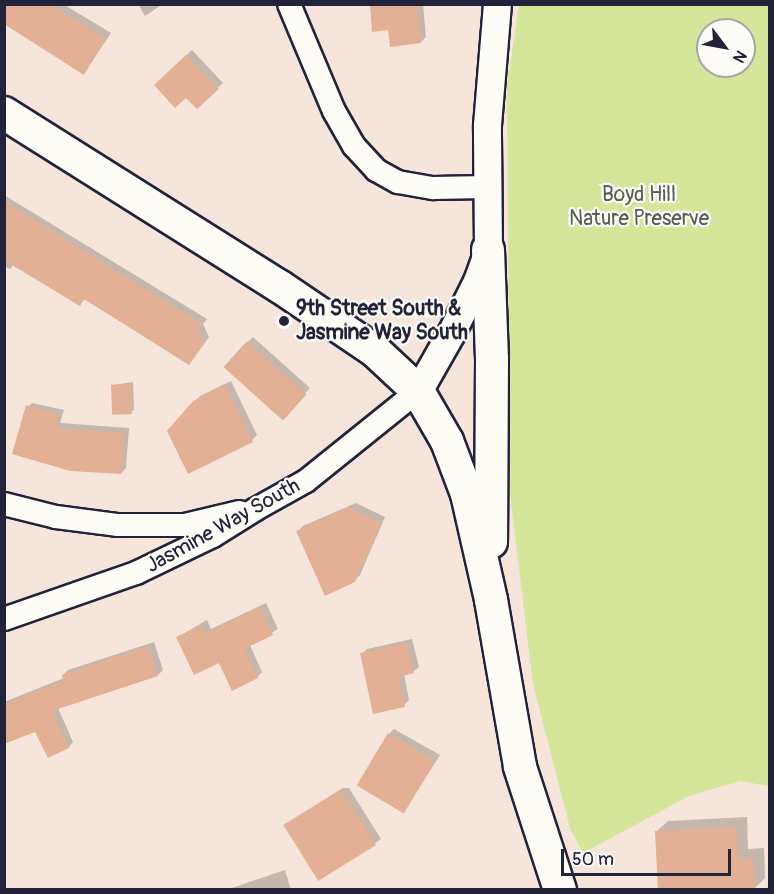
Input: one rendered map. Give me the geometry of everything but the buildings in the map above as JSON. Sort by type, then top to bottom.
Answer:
[{"type":"main road","points":[[4,113],[279,286],[375,351],[418,391],[447,441],[467,494],[491,600],[520,767],[553,888]]},
{"type":"main road","points":[[488,250],[492,359],[491,600]]},
{"type":"street","points":[[289,4],[334,111],[354,146],[376,171],[398,182],[433,188],[486,187]]},
{"type":"street","points":[[418,391],[452,333],[488,250],[487,125],[497,4]]},
{"type":"street","name":"Jasmine Way South","points":[[4,619],[136,573],[213,537],[256,508],[306,481],[418,391]]},
{"type":"street","points":[[4,504],[56,517],[118,525],[185,525],[256,508]]},
{"type":"green space","name":"Boyd Hill Nature Preserve","points":[[519,5],[769,5],[769,786],[740,781],[689,796],[583,853],[570,828],[533,684],[510,494],[507,86]]},
{"type":"place","name":"9th Street South & Jasmine Way South","points":[[284,321]]}]
